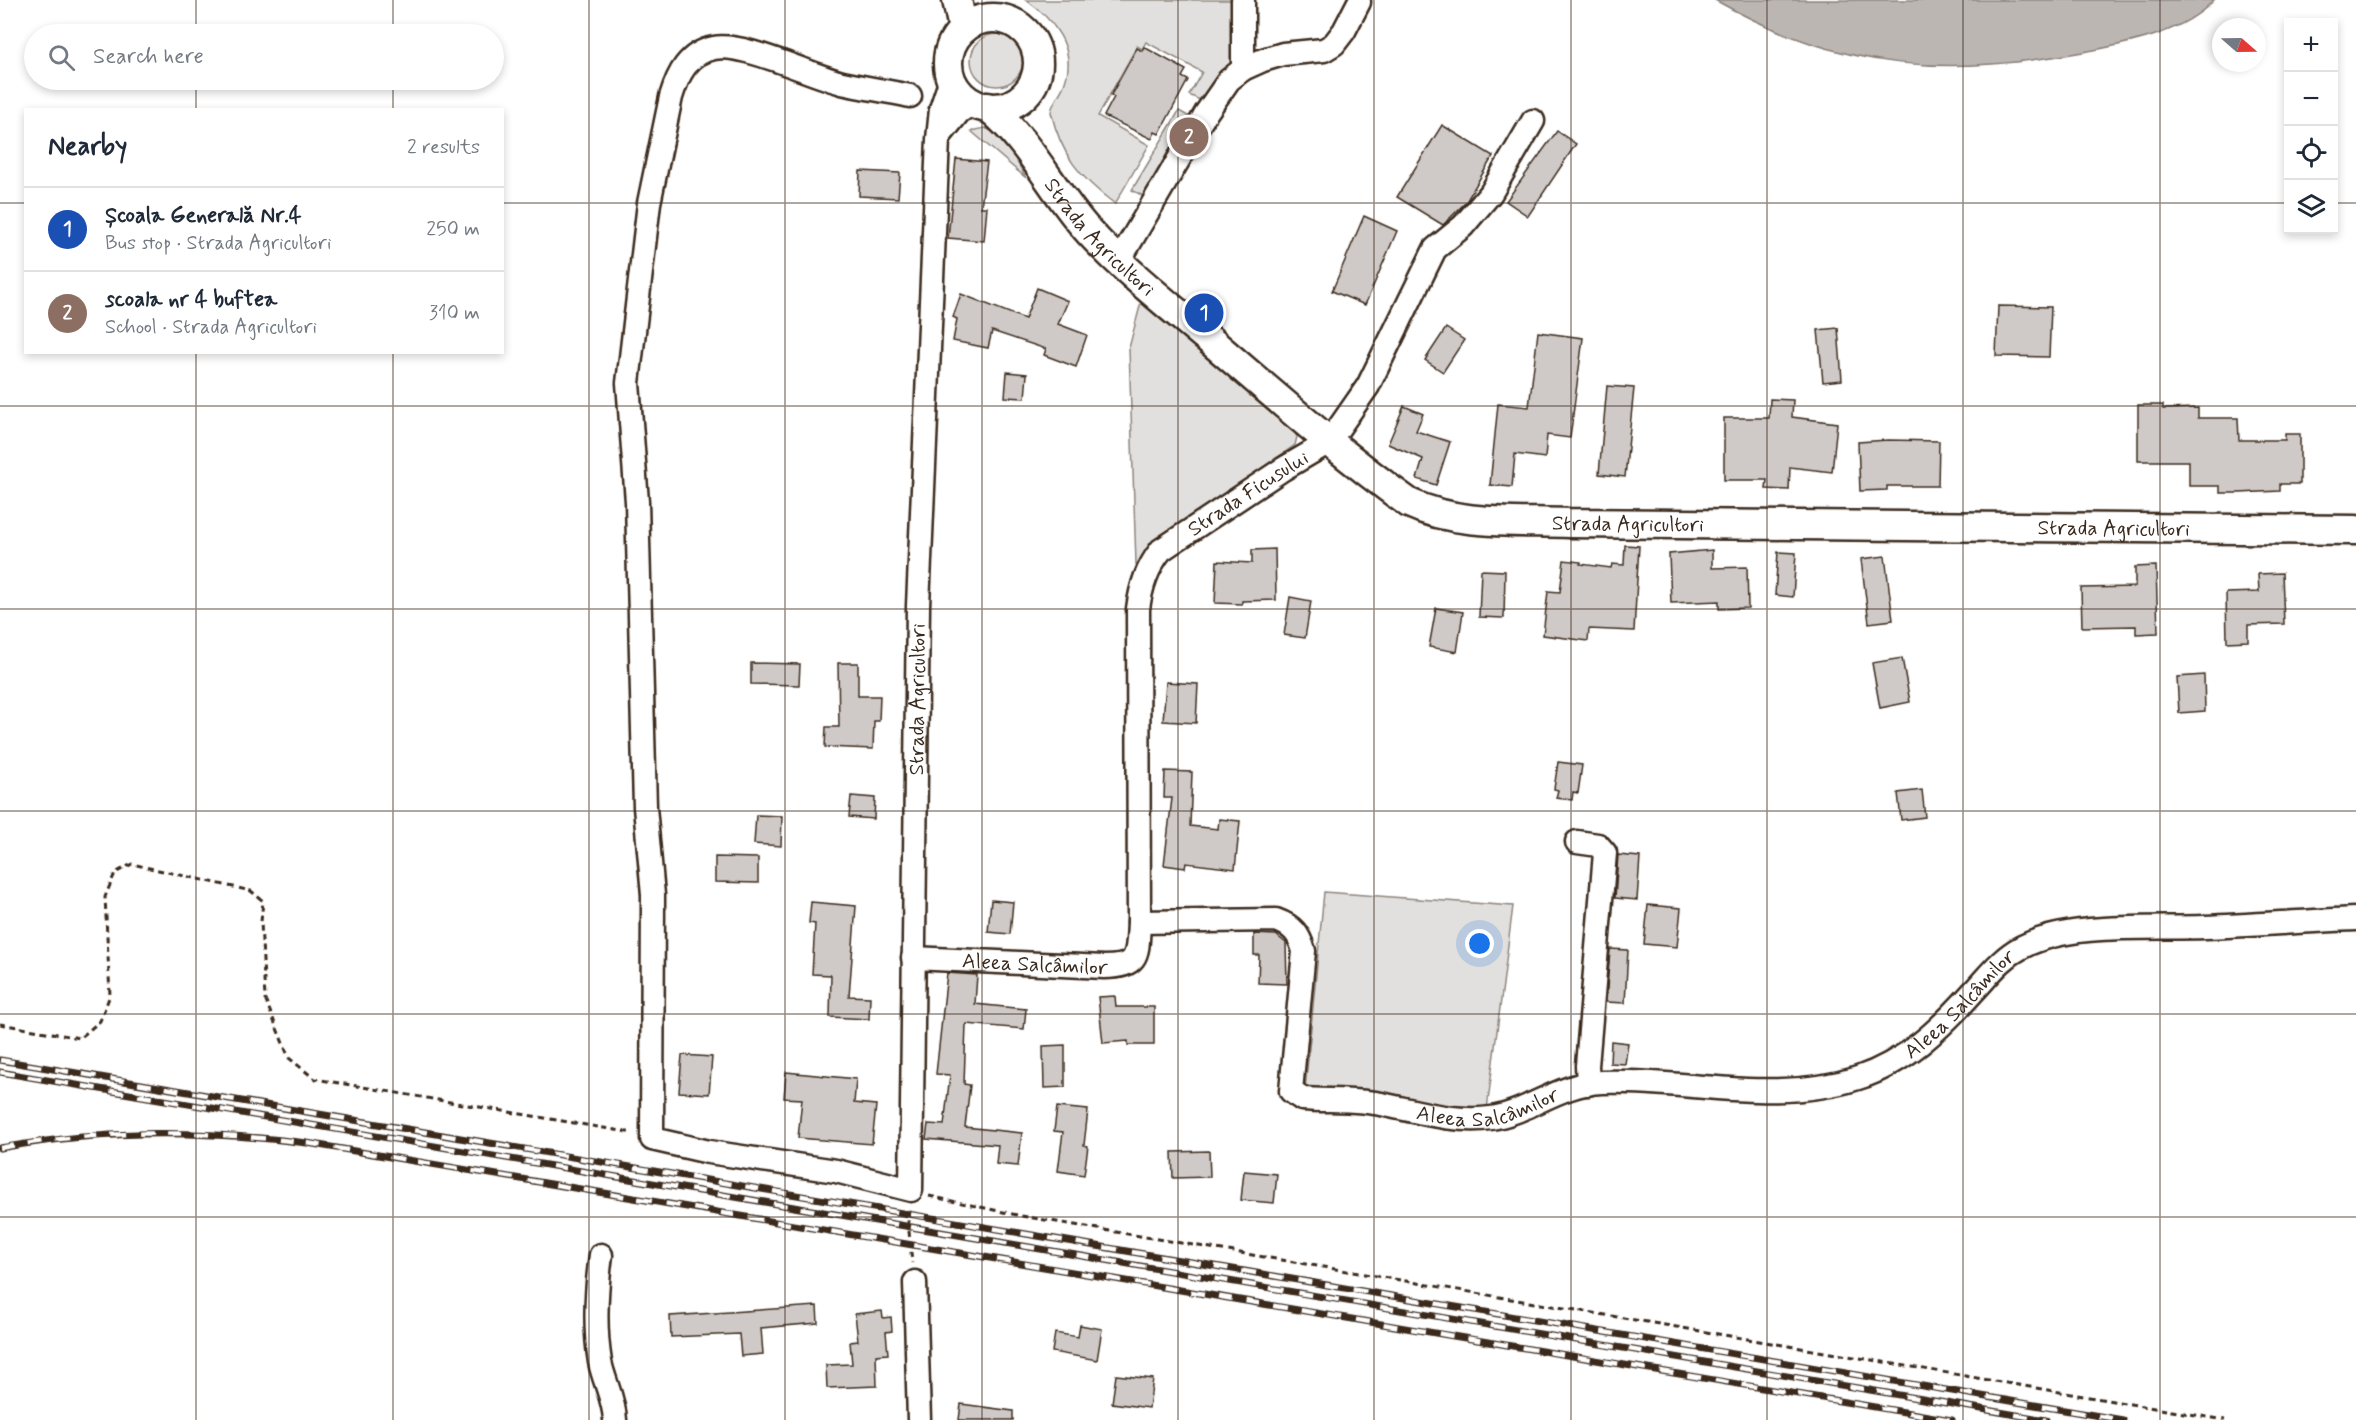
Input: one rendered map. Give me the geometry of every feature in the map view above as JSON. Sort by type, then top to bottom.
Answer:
[{"type":"main road","points":[[957,0],[963,29]]},
{"type":"main road","points":[[994,9],[1023,29],[1037,51],[1036,78],[1026,94],[1010,104],[980,105],[960,93],[951,79],[949,53],[963,29],[986,18],[994,9]]},
{"type":"main road","name":"Strada Agricultori","points":[[1026,94],[1038,161]]},
{"type":"main road","name":"Strada Agricultori","points":[[980,105],[1007,123],[1038,161],[1060,198],[1119,261],[1329,442],[1409,503],[1423,510],[1466,519],[2356,530]]},
{"type":"street","points":[[1243,0],[1243,69]]},
{"type":"street","points":[[1119,261],[1206,112],[1229,80],[1243,69],[1283,54],[1324,50],[1334,44],[1344,32],[1359,2]]},
{"type":"street","points":[[910,96],[843,83],[728,47],[700,52],[689,60],[676,82],[671,97],[650,203],[628,383],[637,502],[645,807],[652,895],[652,1139],[683,1147],[836,1171],[911,1190]]},
{"type":"street","name":"Strada Agricultori","points":[[911,1190],[918,606],[938,139],[941,109],[951,79]]},
{"type":"street","points":[[938,139],[952,119],[980,105]]},
{"type":"street","name":"Strada Ficusului","points":[[1139,922],[1138,609],[1144,579],[1151,563],[1161,550],[1274,475],[1329,442],[1368,386],[1435,249],[1463,226],[1491,193],[1533,121]]},
{"type":"street","points":[[1577,842],[1598,846],[1605,853],[1587,1066],[1588,1084]]},
{"type":"street","name":"Aleea Salcâmilor","points":[[913,958],[1120,967],[1133,961],[1137,954],[1139,922],[1276,920],[1290,925],[1299,936],[1304,951],[1290,1080],[1291,1091],[1302,1099],[1384,1104],[1409,1112],[1483,1119],[1495,1118],[1561,1090],[1600,1082],[1707,1087],[1765,1093],[1858,1078],[1899,1060],[1938,1029],[1999,963],[2021,948],[2042,939],[2100,930],[2217,927],[2356,919]]},
{"type":"street","points":[[601,1255],[596,1294],[597,1334],[601,1364],[614,1406],[615,1420]]},
{"type":"street","points":[[915,1282],[919,1420]]},
{"type":"path","points":[[0,1024],[80,1038],[100,1021],[110,995],[105,897],[115,873],[132,864],[251,891],[263,901],[261,922],[265,999],[289,1058],[315,1079],[600,1129],[626,1131],[652,1139]]},
{"type":"path","points":[[915,1282],[907,1227],[911,1190],[945,1201],[1022,1216],[2225,1420]]},
{"type":"shaded area","points":[[1026,0],[1232,0],[1236,19],[1236,61],[1202,101],[1189,95],[1202,72],[1146,42],[1142,49],[1137,46],[1098,116],[1149,145],[1115,204],[1082,175],[1060,141],[1051,112],[1064,86],[1068,58],[1060,35],[1053,25]]},
{"type":"shaded area","points":[[1715,0],[2214,0],[2202,11],[2174,28],[2126,43],[2041,59],[1945,66],[1899,63],[1854,55],[1809,43],[1763,25]]},
{"type":"shaded area","points":[[997,34],[1011,38],[1019,46],[1023,60],[1019,74],[1011,82],[997,86],[983,82],[975,74],[971,60],[975,46],[983,38]]},
{"type":"shaded area","points":[[1179,111],[1188,116],[1143,196],[1132,190]]},
{"type":"shaded area","points":[[985,128],[1005,143],[1026,178],[971,131]]},
{"type":"shaded area","points":[[1141,302],[1293,430],[1297,437],[1295,445],[1176,528],[1144,560],[1136,564],[1129,348]]},
{"type":"shaded area","points":[[1324,892],[1513,906],[1487,1109],[1305,1090]]},
{"type":"building","points":[[1144,47],[1186,70],[1182,77],[1188,80],[1159,134],[1155,132],[1152,139],[1104,116],[1114,97],[1111,95],[1137,48],[1142,51]]},
{"type":"building","points":[[1442,125],[1493,156],[1466,202],[1443,225],[1397,197]]},
{"type":"building","points":[[1557,131],[1576,144],[1528,216],[1506,201]]},
{"type":"building","points":[[956,159],[987,162],[981,207],[987,207],[984,241],[948,238]]},
{"type":"building","points":[[860,171],[900,173],[898,198],[859,196]]},
{"type":"building","points":[[1364,216],[1397,231],[1365,305],[1332,291]]},
{"type":"building","points":[[1037,288],[1068,301],[1058,324],[1087,335],[1076,367],[1044,355],[1046,349],[992,331],[988,348],[953,341],[957,319],[953,317],[961,294],[1025,319]]},
{"type":"building","points":[[1998,306],[2051,307],[2049,357],[1996,356]]},
{"type":"building","points":[[1446,328],[1464,340],[1443,372],[1425,360]]},
{"type":"building","points":[[1838,328],[1842,380],[1823,382],[1818,330]]},
{"type":"building","points":[[1538,332],[1583,338],[1570,438],[1547,435],[1545,458],[1515,454],[1512,487],[1490,485],[1498,404],[1529,407]]},
{"type":"building","points":[[1007,372],[1027,374],[1025,398],[1005,397]]},
{"type":"building","points":[[1607,386],[1634,388],[1625,477],[1599,474]]},
{"type":"building","points":[[1770,399],[1793,400],[1792,417],[1837,423],[1832,472],[1790,467],[1789,490],[1766,489],[1767,480],[1724,480],[1724,418],[1769,418]]},
{"type":"building","points":[[2138,405],[2163,405],[2163,409],[2198,408],[2198,418],[2238,418],[2239,440],[2285,440],[2285,434],[2300,434],[2300,484],[2280,484],[2280,491],[2239,493],[2220,493],[2220,486],[2189,486],[2189,461],[2138,461]]},
{"type":"building","points":[[1404,406],[1423,414],[1416,431],[1450,442],[1436,485],[1417,479],[1423,459],[1388,444]]},
{"type":"building","points":[[1939,441],[1938,486],[1887,486],[1887,490],[1860,491],[1858,442]]},
{"type":"building","points":[[1625,545],[1639,546],[1634,631],[1589,629],[1588,641],[1543,635],[1548,591],[1560,592],[1564,560],[1611,568],[1612,564],[1624,565]]},
{"type":"building","points":[[1275,549],[1276,600],[1242,601],[1242,604],[1215,603],[1217,561],[1252,563],[1252,550]]},
{"type":"building","points":[[1712,550],[1712,568],[1747,567],[1748,608],[1719,609],[1719,601],[1671,603],[1669,554]]},
{"type":"building","points":[[1778,552],[1796,553],[1793,597],[1775,595]]},
{"type":"building","points":[[1885,556],[1893,620],[1869,623],[1861,559]]},
{"type":"building","points":[[2156,566],[2158,633],[2136,634],[2136,626],[2082,627],[2081,588],[2135,587],[2135,567]]},
{"type":"building","points":[[1481,570],[1505,571],[1504,618],[1479,617]]},
{"type":"building","points":[[2282,573],[2284,624],[2248,625],[2248,641],[2227,642],[2226,593],[2259,592],[2258,574]]},
{"type":"building","points":[[1290,597],[1311,601],[1305,638],[1284,635]]},
{"type":"building","points":[[1436,608],[1463,612],[1457,652],[1429,647]]},
{"type":"building","points":[[1902,658],[1910,702],[1880,708],[1872,663]]},
{"type":"building","points":[[751,663],[800,664],[799,685],[751,684]]},
{"type":"building","points":[[838,663],[858,663],[858,696],[880,696],[879,721],[874,721],[873,749],[825,747],[826,727],[839,727]]},
{"type":"building","points":[[2204,675],[2205,711],[2179,713],[2177,677]]},
{"type":"building","points":[[1166,682],[1198,684],[1196,723],[1163,721]]},
{"type":"building","points":[[1558,762],[1582,765],[1578,793],[1573,792],[1572,800],[1556,798],[1558,790],[1554,789]]},
{"type":"building","points":[[1165,771],[1192,772],[1190,826],[1218,829],[1219,819],[1240,821],[1235,869],[1186,863],[1185,868],[1164,865],[1172,798],[1164,798]]},
{"type":"building","points":[[1922,790],[1925,817],[1901,820],[1898,793]]},
{"type":"building","points":[[851,796],[875,798],[874,819],[849,817]]},
{"type":"building","points":[[756,815],[782,816],[781,846],[754,844]]},
{"type":"building","points":[[1618,855],[1640,857],[1637,900],[1615,898]]},
{"type":"building","points":[[715,857],[758,858],[758,883],[715,882]]},
{"type":"building","points":[[991,900],[1013,902],[1010,934],[988,932]]},
{"type":"building","points":[[811,902],[856,906],[849,996],[870,997],[869,1019],[830,1017],[831,975],[812,974],[815,924],[809,923]]},
{"type":"building","points":[[1648,905],[1681,908],[1677,947],[1644,944]]},
{"type":"building","points":[[1254,934],[1276,935],[1286,943],[1287,984],[1258,983],[1259,955],[1254,955]]},
{"type":"building","points":[[1610,949],[1628,950],[1625,1003],[1606,1002]]},
{"type":"building","points":[[947,973],[977,975],[975,1004],[1026,1009],[1024,1029],[966,1024],[964,1084],[970,1085],[965,1127],[1022,1133],[1018,1166],[996,1164],[998,1145],[926,1139],[928,1124],[944,1125],[950,1075],[936,1074]]},
{"type":"building","points":[[1115,996],[1116,1007],[1154,1007],[1154,1045],[1128,1045],[1128,1041],[1103,1043],[1098,997]]},
{"type":"building","points":[[1611,1041],[1628,1043],[1625,1064],[1610,1063]]},
{"type":"building","points":[[1065,1045],[1065,1087],[1044,1088],[1043,1046]]},
{"type":"building","points":[[682,1055],[712,1057],[709,1094],[679,1092]]},
{"type":"building","points":[[786,1072],[856,1079],[854,1103],[876,1105],[872,1144],[798,1138],[802,1099],[784,1098]]},
{"type":"building","points":[[1057,1107],[1088,1110],[1084,1145],[1088,1146],[1084,1175],[1058,1171],[1063,1132],[1054,1131]]},
{"type":"building","points":[[1209,1151],[1210,1177],[1173,1178],[1172,1152]]},
{"type":"building","points":[[1244,1171],[1277,1174],[1274,1203],[1241,1200]]},
{"type":"building","points":[[817,1306],[818,1323],[761,1328],[763,1354],[741,1356],[739,1334],[671,1337],[670,1316]]},
{"type":"building","points":[[882,1311],[883,1318],[891,1317],[892,1331],[886,1332],[888,1354],[876,1355],[877,1386],[827,1388],[826,1365],[852,1364],[850,1342],[858,1341],[855,1314]]},
{"type":"building","points":[[1080,1325],[1102,1329],[1097,1360],[1052,1352],[1055,1333],[1078,1337]]},
{"type":"building","points":[[1116,1375],[1153,1379],[1149,1408],[1112,1403]]},
{"type":"building","points":[[961,1404],[1013,1411],[1013,1420],[959,1420]]},
{"type":"railway","points":[[0,1060],[2123,1420]]},
{"type":"railway","points":[[0,1072],[2046,1420]]},
{"type":"railway","points":[[0,1148],[77,1137],[153,1134],[230,1136],[307,1143],[1952,1420]]},
{"type":"place","name":"scoala nr 4 buftea","points":[[1189,137]]},
{"type":"place","name":"Școala Generală Nr.4","points":[[1204,313]]}]
